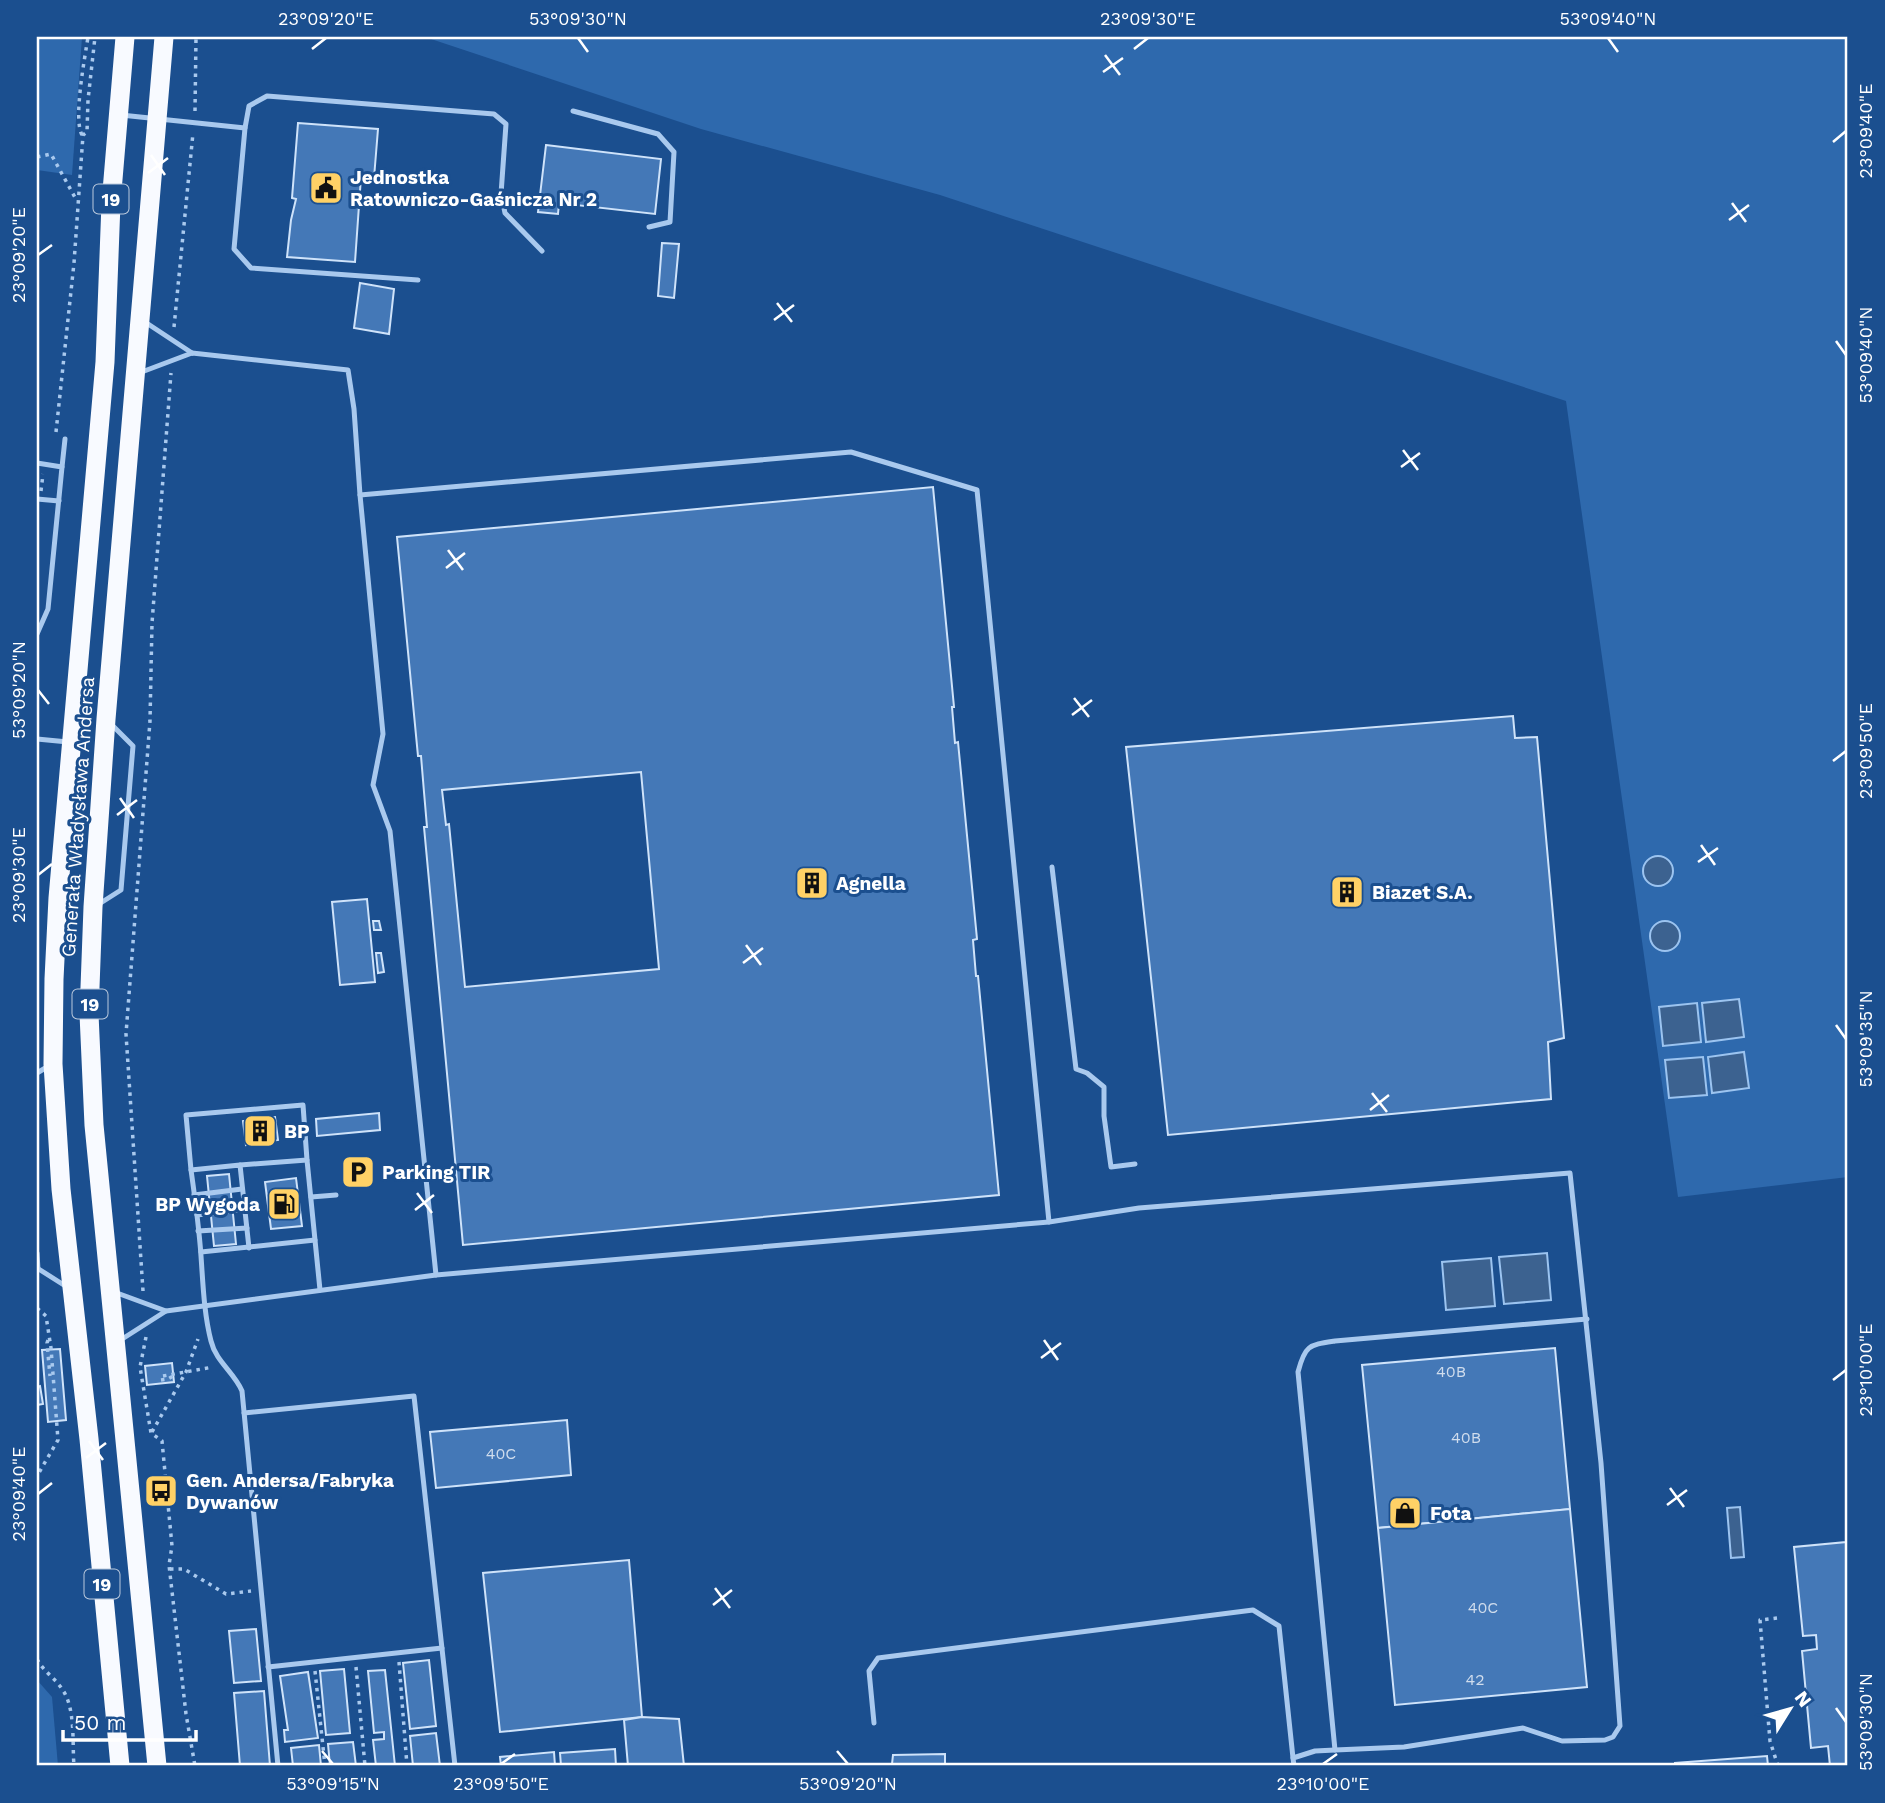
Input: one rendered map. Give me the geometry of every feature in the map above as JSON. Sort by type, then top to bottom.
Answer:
[{"type":"highway","name":"Generała Władysława Andersa","points":[[120,1766],[89,1439],[45,1068],[105,362],[111,203],[125,37]]},
{"type":"highway","name":"Generała Władysława Andersa","points":[[157,1766],[110,1290],[93,1097],[89,1014],[93,907],[106,719],[164,37]]},
{"type":"lane","points":[[418,280],[251,268],[234,249],[244,128],[249,106],[267,96],[495,114],[506,124],[501,194],[505,213],[542,251]]},
{"type":"lane","points":[[573,111],[658,134],[674,152],[670,222],[649,227]]},
{"type":"lane","points":[[118,115],[244,128]]},
{"type":"lane","points":[[140,319],[192,353]]},
{"type":"lane","points":[[135,374],[192,353],[348,370],[354,409],[383,734],[373,785],[390,831],[436,1275]]},
{"type":"lane","points":[[37,635],[48,609],[65,439]]},
{"type":"lane","points":[[360,495],[851,452],[977,490],[1049,1222]]},
{"type":"lane","points":[[37,463],[62,467]]},
{"type":"lane","points":[[37,499],[59,501]]},
{"type":"lane","points":[[93,907],[121,890],[133,746],[106,719]]},
{"type":"lane","points":[[37,739],[71,742]]},
{"type":"lane","points":[[1052,867],[1076,1069],[1087,1073],[1104,1087],[1104,1116],[1111,1167],[1135,1164]]},
{"type":"lane","points":[[278,1766],[242,1391],[236,1377],[222,1365],[211,1344],[186,1115],[303,1105],[320,1290]]},
{"type":"lane","points":[[191,1170],[307,1160]]},
{"type":"lane","points":[[240,1165],[249,1248]]},
{"type":"lane","points":[[115,1343],[166,1311],[436,1275],[1049,1222],[1139,1208],[1570,1172],[1601,1463],[1620,1726],[1613,1737],[1605,1740],[1562,1741],[1523,1728],[1404,1747],[1315,1751],[1293,1758]]},
{"type":"lane","points":[[194,1195],[242,1189]]},
{"type":"lane","points":[[311,1197],[335,1195]]},
{"type":"lane","points":[[197,1215],[245,1209]]},
{"type":"lane","points":[[198,1231],[247,1228]]},
{"type":"lane","points":[[201,1252],[315,1240]]},
{"type":"lane","points":[[37,1253],[38,1269],[72,1290]]},
{"type":"lane","points":[[110,1290],[166,1311]]},
{"type":"lane","points":[[1335,1749],[1298,1372],[1303,1353],[1314,1344],[1335,1340],[1587,1319]]},
{"type":"lane","points":[[244,1413],[414,1396],[455,1766]]},
{"type":"lane","points":[[874,1723],[869,1671],[878,1658],[1253,1611],[1279,1626],[1294,1766]]},
{"type":"lane","points":[[268,1667],[442,1648]]},
{"type":"path","points":[[58,424],[78,203],[83,135],[80,131],[80,102],[87,37]]},
{"type":"path","points":[[83,135],[87,132],[95,37]]},
{"type":"path","points":[[174,329],[193,123],[196,37]]},
{"type":"path","points":[[37,158],[51,155],[78,203]]},
{"type":"path","points":[[143,1292],[126,1034],[150,721],[152,623],[171,373]]},
{"type":"path","points":[[151,1433],[186,1372],[198,1339],[205,1306]]},
{"type":"path","points":[[37,1308],[46,1316],[58,1440],[37,1476]]},
{"type":"path","points":[[49,1338],[47,1343],[50,1376]]},
{"type":"path","points":[[146,1338],[140,1367],[151,1433],[162,1441],[172,1546],[169,1567],[186,1714],[195,1766]]},
{"type":"path","points":[[162,1378],[222,1365]]},
{"type":"path","points":[[169,1567],[184,1569],[226,1594],[261,1589]]},
{"type":"path","points":[[1777,1618],[1760,1620],[1770,1741],[1778,1766]]},
{"type":"path","points":[[398,1653],[407,1766]]},
{"type":"path","points":[[355,1658],[365,1766]]},
{"type":"path","points":[[37,1659],[68,1698],[74,1766]]},
{"type":"path","points":[[314,1662],[325,1766]]},
{"type":"shaded area","points":[[37,37],[82,37],[72,175],[37,170]]},
{"type":"shaded area","points":[[425,37],[1848,37],[1848,1177],[1678,1197],[1566,401],[940,195],[701,129]]},
{"type":"shaded area","points":[[1658,856],[1669,860],[1673,871],[1669,882],[1658,886],[1647,882],[1643,871],[1647,860]]},
{"type":"shaded area","points":[[1665,921],[1676,925],[1680,936],[1676,947],[1665,951],[1654,947],[1650,936],[1654,925]]},
{"type":"shaded area","points":[[1739,999],[1744,1037],[1706,1042],[1702,1003]]},
{"type":"shaded area","points":[[1697,1003],[1701,1042],[1663,1046],[1659,1007]]},
{"type":"shaded area","points":[[1744,1052],[1749,1088],[1712,1093],[1708,1057]]},
{"type":"shaded area","points":[[1703,1057],[1707,1095],[1669,1098],[1665,1060]]},
{"type":"shaded area","points":[[1547,1253],[1551,1300],[1504,1304],[1499,1257]]},
{"type":"shaded area","points":[[1491,1258],[1495,1306],[1446,1310],[1442,1262]]},
{"type":"shaded area","points":[[1740,1507],[1744,1557],[1731,1558],[1727,1508]]},
{"type":"shaded area","points":[[37,1680],[52,1697],[58,1766],[37,1766]]},
{"type":"building","name":"Jednostka Ratowniczo-Gaśnicza Nr 2","points":[[298,123],[378,129],[374,178],[361,177],[355,262],[287,257],[296,199],[292,198]]},
{"type":"building","points":[[546,145],[661,159],[655,214],[559,203],[558,214],[538,212]]},
{"type":"building","points":[[662,243],[679,244],[674,298],[658,296]]},
{"type":"building","points":[[360,283],[394,289],[389,334],[354,328]]},
{"type":"building","name":"Agnella","points":[[933,487],[955,743],[958,742],[977,939],[973,940],[976,976],[999,1195],[463,1245],[424,827],[427,827],[421,756],[418,756],[397,537]],"holes":[[[641,772],[659,969],[465,987],[449,824],[446,825],[442,790]]]},
{"type":"building","name":"Biazet S.A.","points":[[1513,716],[1515,738],[1537,737],[1564,1038],[1548,1042],[1551,1099],[1168,1135],[1126,747]]},
{"type":"building","points":[[367,899],[375,982],[340,985],[332,902]]},
{"type":"building","points":[[373,921],[379,921],[381,930],[374,930]]},
{"type":"building","points":[[376,953],[381,953],[384,972],[378,973]]},
{"type":"building","points":[[379,1113],[380,1130],[317,1136],[316,1119]]},
{"type":"building","name":"BP","points":[[275,1117],[278,1140],[246,1145],[243,1121]]},
{"type":"building","points":[[229,1174],[236,1244],[214,1246],[207,1176]]},
{"type":"building","name":"BP Wygoda","points":[[296,1178],[302,1226],[271,1229],[265,1182]]},
{"type":"building","points":[[1555,1348],[1570,1509],[1378,1528],[1362,1365]]},
{"type":"building","points":[[60,1349],[66,1420],[48,1422],[42,1350]]},
{"type":"building","points":[[172,1363],[174,1382],[147,1385],[145,1366]]},
{"type":"building","points":[[40,1386],[43,1404],[37,1405],[37,1387]]},
{"type":"building","points":[[567,1420],[571,1475],[436,1488],[430,1432]]},
{"type":"building","points":[[1570,1509],[1587,1687],[1395,1705],[1378,1528]]},
{"type":"building","points":[[1846,1536],[1848,1766],[1830,1766],[1828,1746],[1811,1748],[1802,1651],[1817,1649],[1816,1635],[1803,1636],[1794,1547],[1846,1542]]},
{"type":"building","points":[[629,1560],[642,1717],[500,1732],[483,1573]]},
{"type":"building","points":[[256,1629],[261,1681],[234,1683],[229,1631]]},
{"type":"building","points":[[429,1660],[436,1726],[410,1729],[403,1663]]},
{"type":"building","points":[[344,1669],[350,1733],[326,1735],[320,1671]]},
{"type":"building","points":[[385,1670],[395,1766],[376,1766],[373,1740],[384,1739],[384,1732],[374,1733],[368,1671]]},
{"type":"building","points":[[308,1672],[318,1738],[285,1742],[284,1730],[288,1730],[280,1676]]},
{"type":"building","points":[[264,1691],[270,1766],[240,1766],[234,1693]]},
{"type":"building","points":[[642,1717],[679,1719],[684,1766],[628,1766],[624,1720]]},
{"type":"building","points":[[436,1733],[440,1766],[413,1766],[410,1736]]},
{"type":"building","points":[[353,1742],[356,1766],[330,1766],[328,1744]]},
{"type":"building","points":[[319,1745],[321,1766],[293,1766],[291,1748]]},
{"type":"building","points":[[615,1749],[616,1766],[561,1766],[560,1753]]},
{"type":"building","points":[[554,1752],[555,1766],[501,1766],[500,1757]]},
{"type":"building","points":[[945,1754],[945,1766],[866,1766],[892,1764],[893,1755]]},
{"type":"building","points":[[1767,1756],[1768,1766],[1675,1766],[1675,1763]]},
{"type":"place","name":"Jednostka Ratowniczo-Gaśnicza Nr 2","points":[[326,188]]},
{"type":"place","name":"Agnella","points":[[812,883]]},
{"type":"place","name":"Biazet S.A.","points":[[1347,892]]},
{"type":"place","name":"BP","points":[[260,1131]]},
{"type":"place","name":"Parking TIR","points":[[358,1172]]},
{"type":"place","name":"BP Wygoda","points":[[284,1204]]},
{"type":"place","name":"Gen. Andersa/Fabryka Dywanów","points":[[161,1491]]},
{"type":"place","name":"Fota","points":[[1405,1513]]}]
